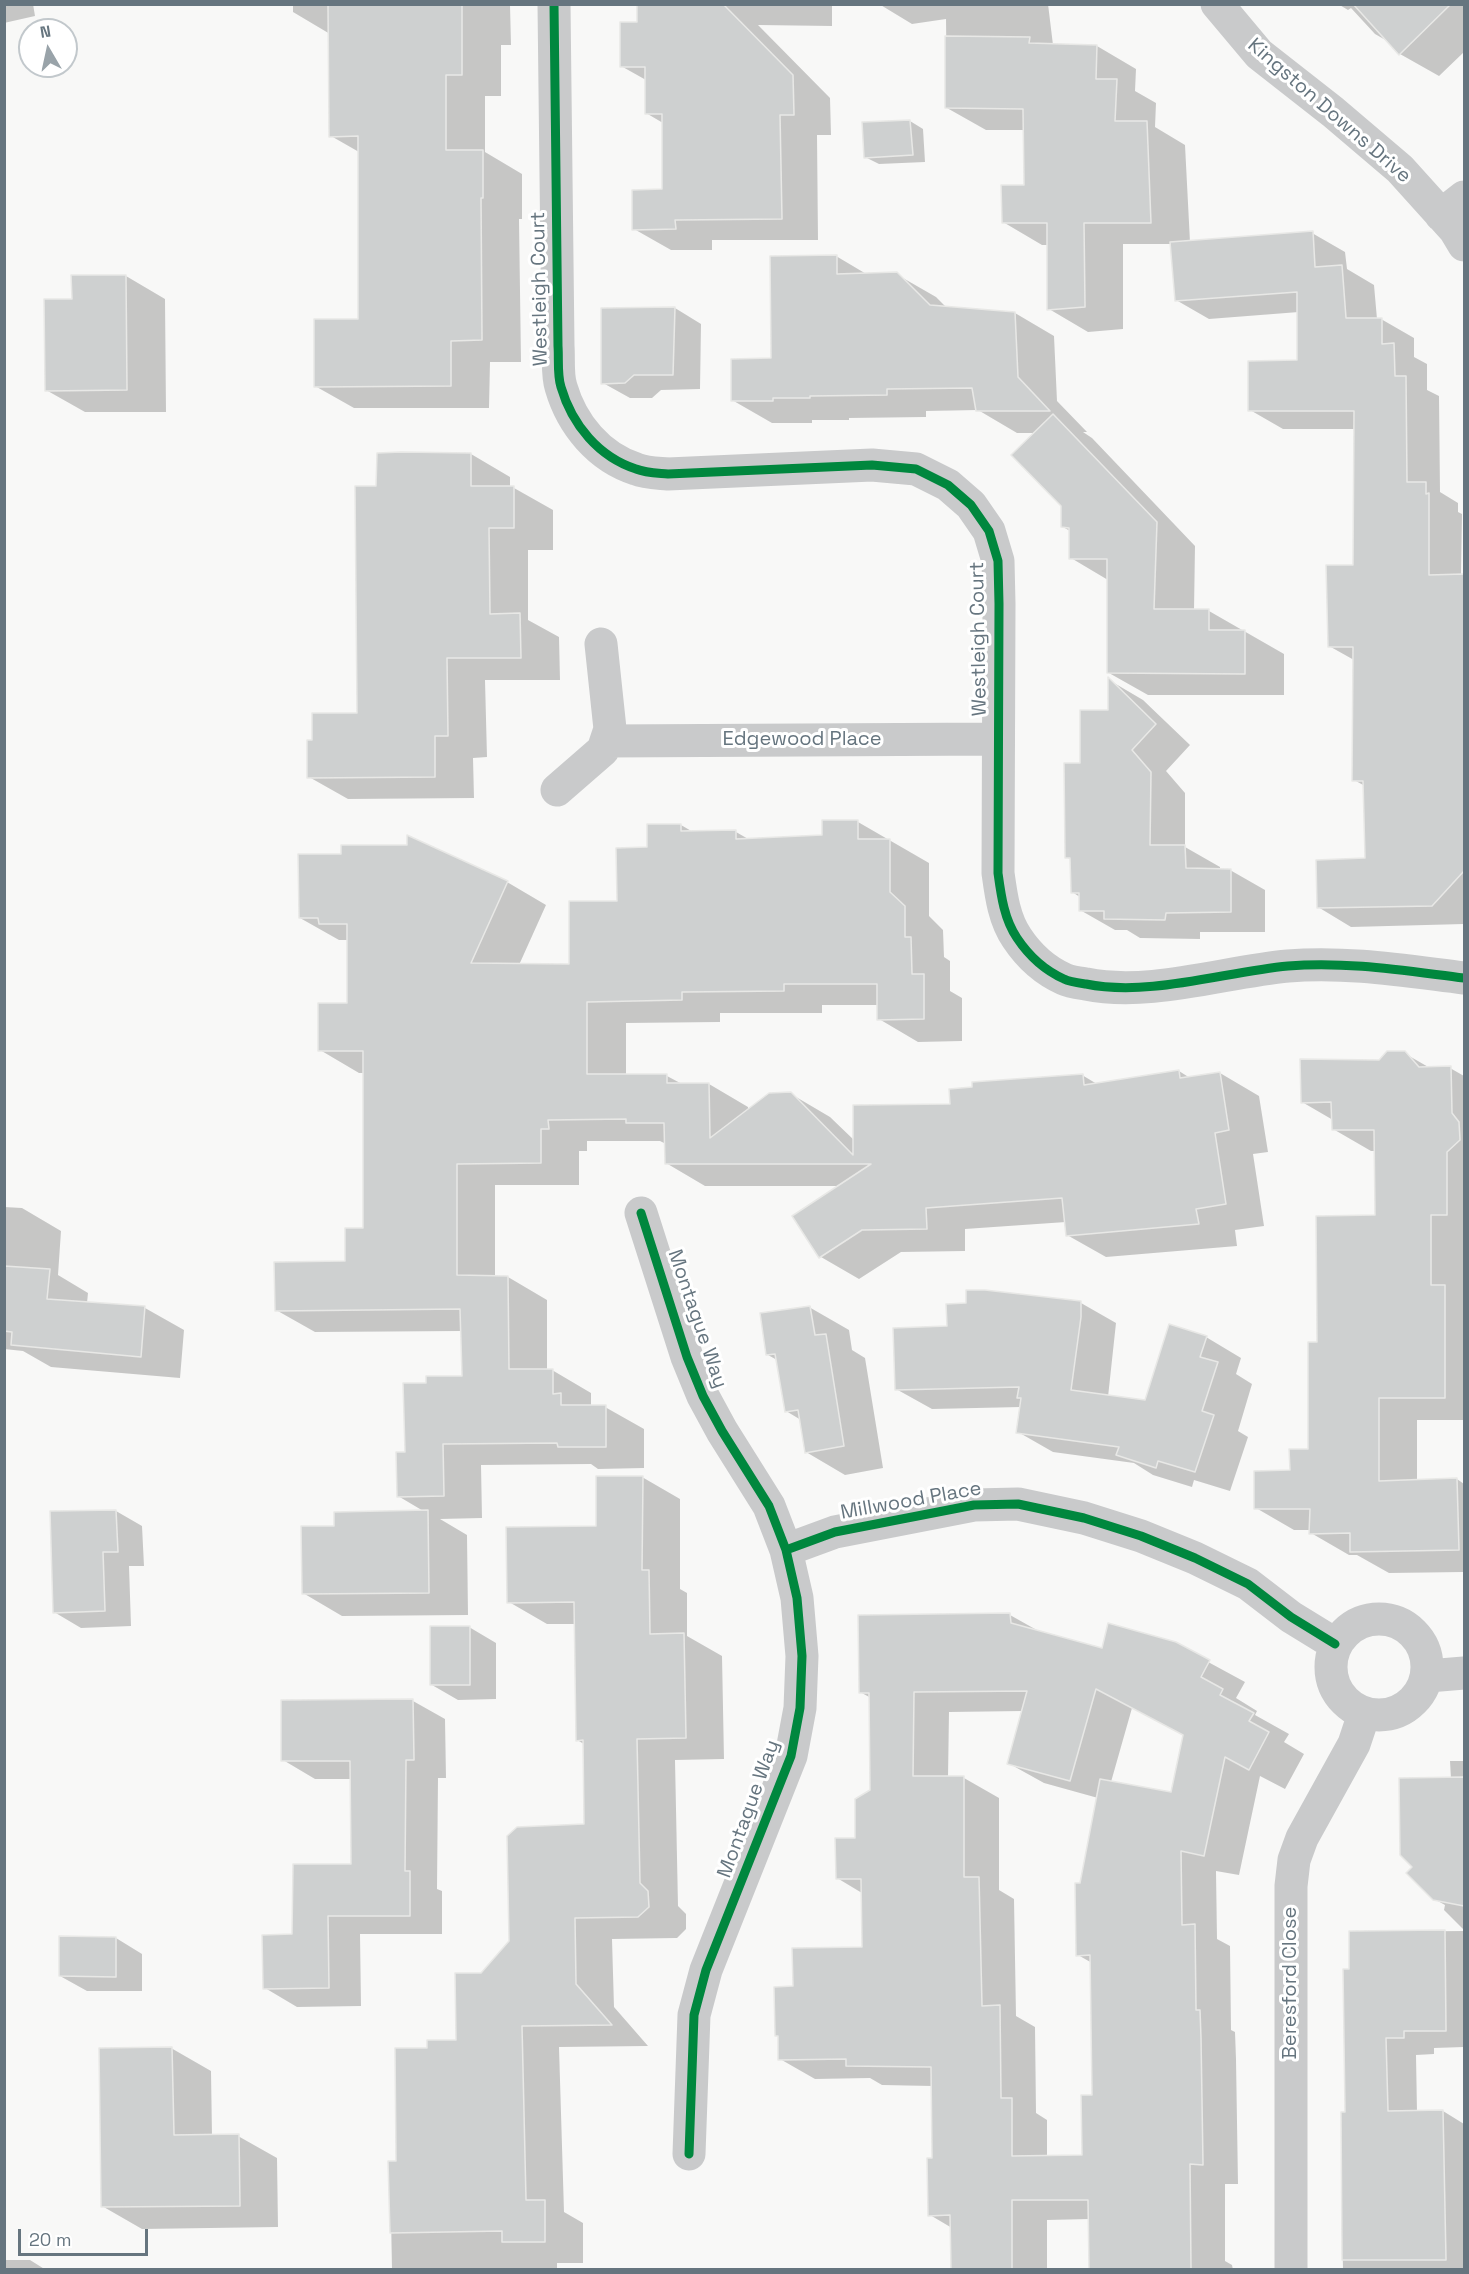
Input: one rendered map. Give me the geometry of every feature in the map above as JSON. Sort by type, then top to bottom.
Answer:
[{"type":"street","name":"Westleigh Court","points":[[554,4],[558,346],[560,386],[570,410],[585,434],[604,453],[637,470],[668,474],[702,474],[872,465],[916,469],[948,485],[971,505],[989,531],[998,561],[998,873],[1003,906],[1016,937],[1037,964],[1066,980],[1108,989],[1144,987],[1288,966],[1331,964],[1464,978]]},
{"type":"street","name":"Kingston Downs Drive","points":[[1217,4],[1259,54],[1334,112],[1400,169],[1453,206],[1455,230],[1464,245]]},
{"type":"street","points":[[557,790],[603,750],[610,729],[601,644]]},
{"type":"street","name":"Edgewood Place","points":[[606,741],[998,739]]},
{"type":"street","name":"Montague Way","points":[[641,1213],[687,1357],[699,1386],[722,1431],[769,1506],[786,1550],[797,1598],[802,1656],[800,1708],[791,1756],[706,1970],[694,2015],[688,2154]]},
{"type":"street","name":"Millwood Place","points":[[786,1550],[835,1532],[974,1505],[1018,1504],[1084,1518],[1141,1536],[1195,1558],[1248,1584],[1292,1617],[1335,1644]]},
{"type":"street","points":[[1371,1618],[1387,1619],[1402,1624],[1417,1636],[1427,1656],[1428,1676],[1422,1692],[1409,1706],[1388,1716],[1364,1714],[1348,1705],[1336,1691],[1330,1669],[1331,1654],[1335,1644],[1350,1628],[1371,1618]]},
{"type":"street","points":[[1428,1676],[1464,1673]]},
{"type":"street","name":"Beresford Close","points":[[1291,2270],[1291,1886],[1294,1860],[1302,1838],[1354,1744],[1364,1714]]},
{"type":"building","points":[[328,4],[462,4],[462,75],[446,75],[446,150],[483,150],[482,340],[451,341],[451,386],[314,387],[314,319],[358,319],[358,136],[329,137]]},
{"type":"building","points":[[637,4],[723,4],[793,75],[794,115],[780,115],[782,219],[675,220],[676,229],[632,230],[632,190],[662,189],[662,114],[645,114],[645,67],[620,67],[620,22],[637,22]]},
{"type":"building","points":[[1353,4],[1451,4],[1399,55]]},
{"type":"building","points":[[945,36],[1030,37],[1029,43],[1097,45],[1096,79],[1117,79],[1115,121],[1147,121],[1151,223],[1084,223],[1085,307],[1047,310],[1047,223],[1002,223],[1001,185],[1024,185],[1023,109],[945,108]]},
{"type":"building","points":[[910,120],[913,155],[864,158],[862,122]]},
{"type":"building","points":[[1313,231],[1315,267],[1342,265],[1346,318],[1382,318],[1382,344],[1394,343],[1395,376],[1406,376],[1407,482],[1426,482],[1426,494],[1429,493],[1429,575],[1464,574],[1464,871],[1432,906],[1317,908],[1316,860],[1365,858],[1363,781],[1352,781],[1353,647],[1328,647],[1326,565],[1353,565],[1354,411],[1248,411],[1248,361],[1297,360],[1297,292],[1175,301],[1170,242]]},
{"type":"building","points":[[837,255],[837,274],[897,272],[930,305],[1015,312],[1018,377],[1050,411],[976,411],[972,388],[887,389],[887,395],[810,396],[810,398],[773,398],[773,401],[731,401],[731,359],[771,358],[770,256]]},
{"type":"building","points":[[71,275],[126,275],[127,390],[45,391],[44,299],[72,299]]},
{"type":"building","points":[[675,307],[673,375],[634,375],[625,383],[601,384],[601,308]]},
{"type":"building","points":[[1053,414],[1157,522],[1154,609],[1209,609],[1209,630],[1245,630],[1245,674],[1107,673],[1107,559],[1069,559],[1069,528],[1061,527],[1061,506],[1011,455]]},
{"type":"building","points":[[377,453],[471,453],[471,486],[514,486],[514,528],[489,528],[490,614],[520,613],[521,658],[447,658],[448,736],[435,736],[435,777],[307,778],[307,740],[312,740],[312,713],[357,713],[355,486],[376,486]]},
{"type":"building","points":[[1108,677],[1156,724],[1132,750],[1151,772],[1150,845],[1185,845],[1186,868],[1231,869],[1231,912],[1166,913],[1165,920],[1104,919],[1104,911],[1079,911],[1079,893],[1071,893],[1070,858],[1065,858],[1064,763],[1080,763],[1080,710],[1108,710]]},
{"type":"building","points":[[822,820],[858,820],[858,839],[890,839],[890,892],[905,906],[905,937],[911,937],[912,974],[924,974],[924,1019],[877,1020],[877,984],[784,984],[784,991],[682,992],[682,1000],[587,1002],[587,1074],[667,1074],[667,1083],[709,1083],[710,1138],[769,1093],[791,1092],[853,1155],[853,1105],[950,1104],[949,1089],[972,1087],[972,1082],[1083,1074],[1084,1085],[1179,1070],[1180,1078],[1220,1072],[1229,1130],[1215,1133],[1226,1204],[1196,1209],[1199,1224],[1066,1236],[1062,1198],[926,1208],[927,1229],[862,1230],[819,1258],[792,1216],[871,1164],[665,1164],[664,1123],[626,1123],[626,1119],[548,1120],[549,1129],[541,1129],[541,1163],[457,1164],[457,1275],[508,1276],[509,1369],[553,1369],[553,1394],[561,1393],[561,1405],[606,1405],[606,1447],[558,1447],[557,1443],[443,1444],[444,1496],[397,1497],[396,1452],[405,1452],[403,1383],[426,1383],[426,1376],[462,1376],[460,1309],[275,1311],[274,1262],[345,1261],[345,1228],[363,1228],[363,1051],[318,1051],[318,1003],[347,1003],[347,924],[319,924],[318,918],[299,918],[298,854],[341,854],[341,845],[407,845],[407,835],[508,881],[471,963],[569,964],[569,901],[617,901],[616,848],[647,847],[647,824],[681,824],[681,831],[736,830],[736,839],[822,835]]},
{"type":"building","points":[[1387,1051],[1405,1051],[1419,1067],[1451,1066],[1452,1113],[1459,1122],[1460,1140],[1447,1152],[1447,1215],[1431,1215],[1431,1285],[1445,1285],[1445,1398],[1379,1398],[1379,1481],[1457,1478],[1459,1550],[1350,1552],[1350,1533],[1309,1534],[1310,1509],[1254,1509],[1254,1471],[1290,1470],[1289,1449],[1308,1449],[1308,1342],[1317,1342],[1316,1216],[1375,1215],[1374,1130],[1332,1130],[1331,1102],[1301,1103],[1300,1059],[1379,1060]]},
{"type":"building","points":[[4,1266],[50,1269],[47,1299],[145,1306],[141,1357],[11,1345],[12,1332],[4,1331]]},
{"type":"building","points":[[966,1290],[985,1290],[1081,1301],[1071,1390],[1145,1400],[1169,1324],[1207,1336],[1200,1357],[1218,1362],[1202,1411],[1214,1415],[1195,1472],[1158,1461],[1156,1468],[1116,1455],[1119,1447],[1016,1433],[1021,1398],[1017,1398],[1019,1387],[895,1390],[893,1328],[947,1326],[946,1304],[966,1303]]},
{"type":"building","points":[[810,1306],[815,1335],[826,1334],[844,1446],[805,1453],[798,1410],[785,1412],[775,1354],[766,1355],[760,1313]]},
{"type":"building","points":[[596,1476],[643,1476],[642,1570],[649,1570],[650,1634],[684,1633],[686,1738],[637,1739],[640,1883],[648,1891],[649,1907],[638,1917],[575,1918],[576,1984],[612,2025],[522,2026],[526,2200],[545,2200],[545,2242],[502,2242],[502,2231],[390,2233],[388,2161],[396,2161],[395,2048],[427,2048],[427,2040],[456,2040],[455,1973],[481,1973],[509,1941],[507,1836],[517,1827],[584,1824],[583,1740],[576,1741],[574,1602],[507,1603],[506,1527],[596,1526]]},
{"type":"building","points":[[116,1510],[118,1552],[103,1552],[105,1611],[53,1613],[50,1511]]},
{"type":"building","points":[[428,1510],[429,1593],[302,1594],[301,1526],[334,1526],[334,1512]]},
{"type":"building","points":[[1010,1613],[1011,1623],[1102,1648],[1108,1623],[1176,1642],[1210,1660],[1201,1677],[1223,1689],[1220,1695],[1254,1713],[1249,1721],[1269,1732],[1249,1770],[1225,1757],[1204,1856],[1181,1851],[1182,1925],[1195,1924],[1196,2010],[1200,2010],[1201,2038],[1203,2165],[1190,2164],[1191,2270],[1089,2270],[1088,2200],[1012,2200],[1012,2270],[951,2270],[950,2215],[928,2216],[927,2158],[932,2158],[931,2067],[846,2066],[846,2059],[778,2060],[774,1987],[793,1986],[792,1948],[862,1947],[861,1879],[836,1879],[835,1838],[855,1838],[855,1799],[870,1790],[869,1693],[859,1693],[858,1615]],"holes":[[[1096,1689],[1183,1735],[1171,1792],[1100,1779],[1080,1883],[1075,1883],[1076,1956],[1090,1955],[1092,2095],[1081,2095],[1082,2155],[1012,2156],[1012,2098],[1001,2098],[1000,2005],[982,2006],[979,1877],[964,1877],[964,1776],[913,1776],[914,1692],[1027,1691],[1007,1764],[1070,1781]]]},
{"type":"building","points":[[430,1626],[470,1626],[470,1685],[430,1685]]},
{"type":"building","points":[[413,1699],[414,1760],[406,1760],[405,1871],[410,1871],[410,1916],[328,1916],[329,1988],[263,1989],[262,1935],[292,1934],[293,1864],[351,1864],[350,1761],[281,1761],[281,1700]]},
{"type":"building","points":[[1464,1777],[1464,1906],[1433,1900],[1406,1873],[1412,1867],[1400,1855],[1399,1778]]},
{"type":"building","points":[[1445,1930],[1446,2031],[1404,2031],[1404,2038],[1386,2038],[1388,2111],[1443,2110],[1446,2260],[1342,2260],[1341,2112],[1345,2112],[1343,1969],[1349,1969],[1349,1931]]},
{"type":"building","points":[[59,1936],[116,1937],[116,1977],[59,1976]]},
{"type":"building","points":[[172,2047],[174,2135],[239,2134],[240,2206],[101,2207],[99,2048]]},
{"type":"cycle path","points":[[554,4],[559,372],[561,387],[572,414],[599,448],[623,464],[644,471],[668,474],[872,465],[916,469],[948,485],[971,505],[989,531],[998,561],[998,873],[1009,923],[1032,957],[1066,980],[1110,987],[1161,986],[1264,969],[1310,965],[1376,968],[1464,978]]},
{"type":"cycle path","points":[[641,1213],[687,1357],[703,1396],[769,1506],[786,1550],[797,1598],[802,1656],[800,1708],[791,1756],[706,1970],[694,2015],[689,2154]]},
{"type":"cycle path","points":[[786,1550],[835,1532],[974,1505],[1018,1504],[1084,1518],[1141,1536],[1195,1558],[1248,1584],[1291,1617],[1335,1644]]}]
